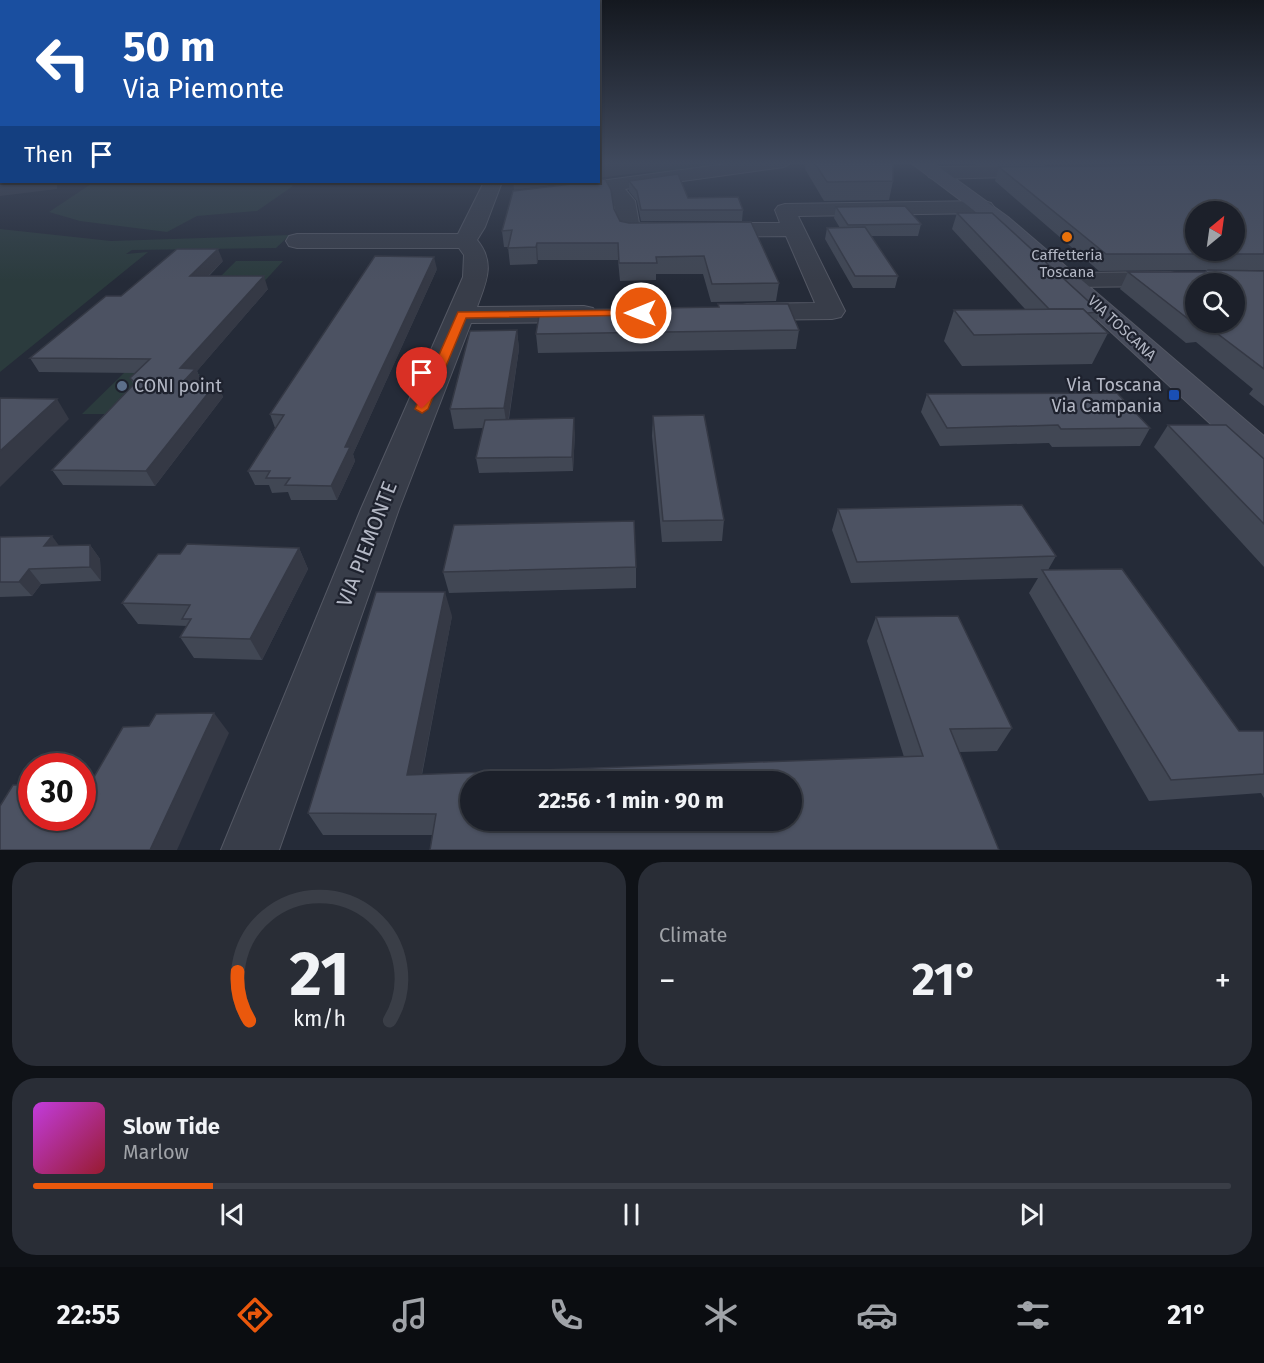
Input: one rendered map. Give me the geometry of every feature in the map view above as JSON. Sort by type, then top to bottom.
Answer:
[{"type":"street","points":[[297,241],[465,241],[489,202]]},
{"type":"street","points":[[625,202],[628,230],[793,229]]},
{"type":"street","name":"VIA TOSCANA","points":[[976,202],[1070,280],[1178,380],[1264,454]]},
{"type":"street","points":[[725,312],[832,311],[785,210],[984,207]]},
{"type":"street","name":"VIA PIEMONTE","points":[[250,850],[380,509],[475,277],[476,254],[465,241]]},
{"type":"street","points":[[1070,280],[1185,279]]},
{"type":"street","points":[[461,315],[605,313]]},
{"type":"shaded area","points":[[64,202],[270,202],[257,211],[197,216],[167,232],[80,221],[49,212]]},
{"type":"shaded area","points":[[0,229],[111,241],[290,235],[276,248],[132,250],[126,254],[148,252],[0,372]]},
{"type":"shaded area","points":[[236,261],[283,261],[261,285],[212,285]]},
{"type":"shaded area","points":[[125,372],[200,374],[196,380],[112,414],[82,414]]},
{"type":"building","points":[[510,202],[613,202],[620,221],[629,223],[751,222],[779,283],[712,284],[704,256],[656,257],[657,263],[619,263],[618,243],[537,243],[536,247],[508,248],[512,230],[502,231]]},
{"type":"building","points":[[639,202],[740,202],[743,210],[641,210]]},
{"type":"building","points":[[1042,202],[1185,202],[1185,254],[1106,254]]},
{"type":"building","points":[[1245,202],[1264,202],[1264,254],[1245,254]]},
{"type":"building","points":[[905,206],[921,224],[848,225],[836,207]]},
{"type":"building","points":[[957,213],[992,213],[1100,312],[1087,313],[1083,309],[1049,309]]},
{"type":"building","points":[[865,227],[898,276],[855,276],[827,228]]},
{"type":"building","points":[[177,249],[218,249],[190,276],[264,276],[180,368],[195,369],[183,382],[217,382],[146,471],[52,470],[135,383],[130,378],[150,359],[30,358],[106,296],[121,296]]},
{"type":"building","points":[[375,256],[434,257],[345,447],[350,447],[331,486],[285,485],[290,478],[266,478],[270,471],[248,471],[284,415],[270,414]]},
{"type":"building","points":[[1264,271],[1264,369],[1217,333],[1245,333],[1245,273],[1185,273],[1185,316],[1128,272]]},
{"type":"building","points":[[718,304],[788,304],[799,330],[536,334],[540,310],[719,307]]},
{"type":"building","points":[[1083,309],[1108,333],[974,335],[954,310]]},
{"type":"building","points":[[517,330],[504,408],[450,409],[470,331]]},
{"type":"building","points":[[1117,393],[1150,428],[1061,429],[1058,425],[947,428],[927,394]]},
{"type":"building","points":[[0,398],[57,399],[0,451]]},
{"type":"building","points":[[704,415],[724,520],[663,521],[653,416]]},
{"type":"building","points":[[574,418],[572,457],[476,458],[485,420]]},
{"type":"building","points":[[1168,425],[1226,425],[1264,459],[1264,524]]},
{"type":"building","points":[[1022,505],[1056,556],[857,562],[838,509]]},
{"type":"building","points":[[634,521],[636,567],[443,572],[454,525]]},
{"type":"building","points":[[52,536],[44,546],[90,545],[90,567],[29,569],[19,582],[0,582],[0,537]]},
{"type":"building","points":[[187,544],[299,548],[250,639],[180,637],[191,619],[182,619],[190,605],[122,603],[158,554],[180,554]]},
{"type":"building","points":[[1122,569],[1239,731],[1264,731],[1264,774],[1171,780],[1042,570]]},
{"type":"building","points":[[376,592],[445,592],[407,775],[460,773],[460,831],[802,831],[802,771],[516,771],[923,756],[876,617],[958,616],[1012,728],[950,729],[999,850],[430,850],[436,814],[308,813]]},
{"type":"building","points":[[214,713],[150,850],[0,850],[0,806],[13,785],[18,785],[18,831],[96,831],[96,774],[123,727],[149,726],[156,714]]},
{"type":"place","name":"Caffetteria Toscana","points":[[1067,237]]},
{"type":"place","name":"CONI point","points":[[122,386]]},
{"type":"place","name":"Via Toscana Via Campania","points":[[1174,395]]},
{"type":"route","points":[[422,409],[461,315],[641,313]]}]
